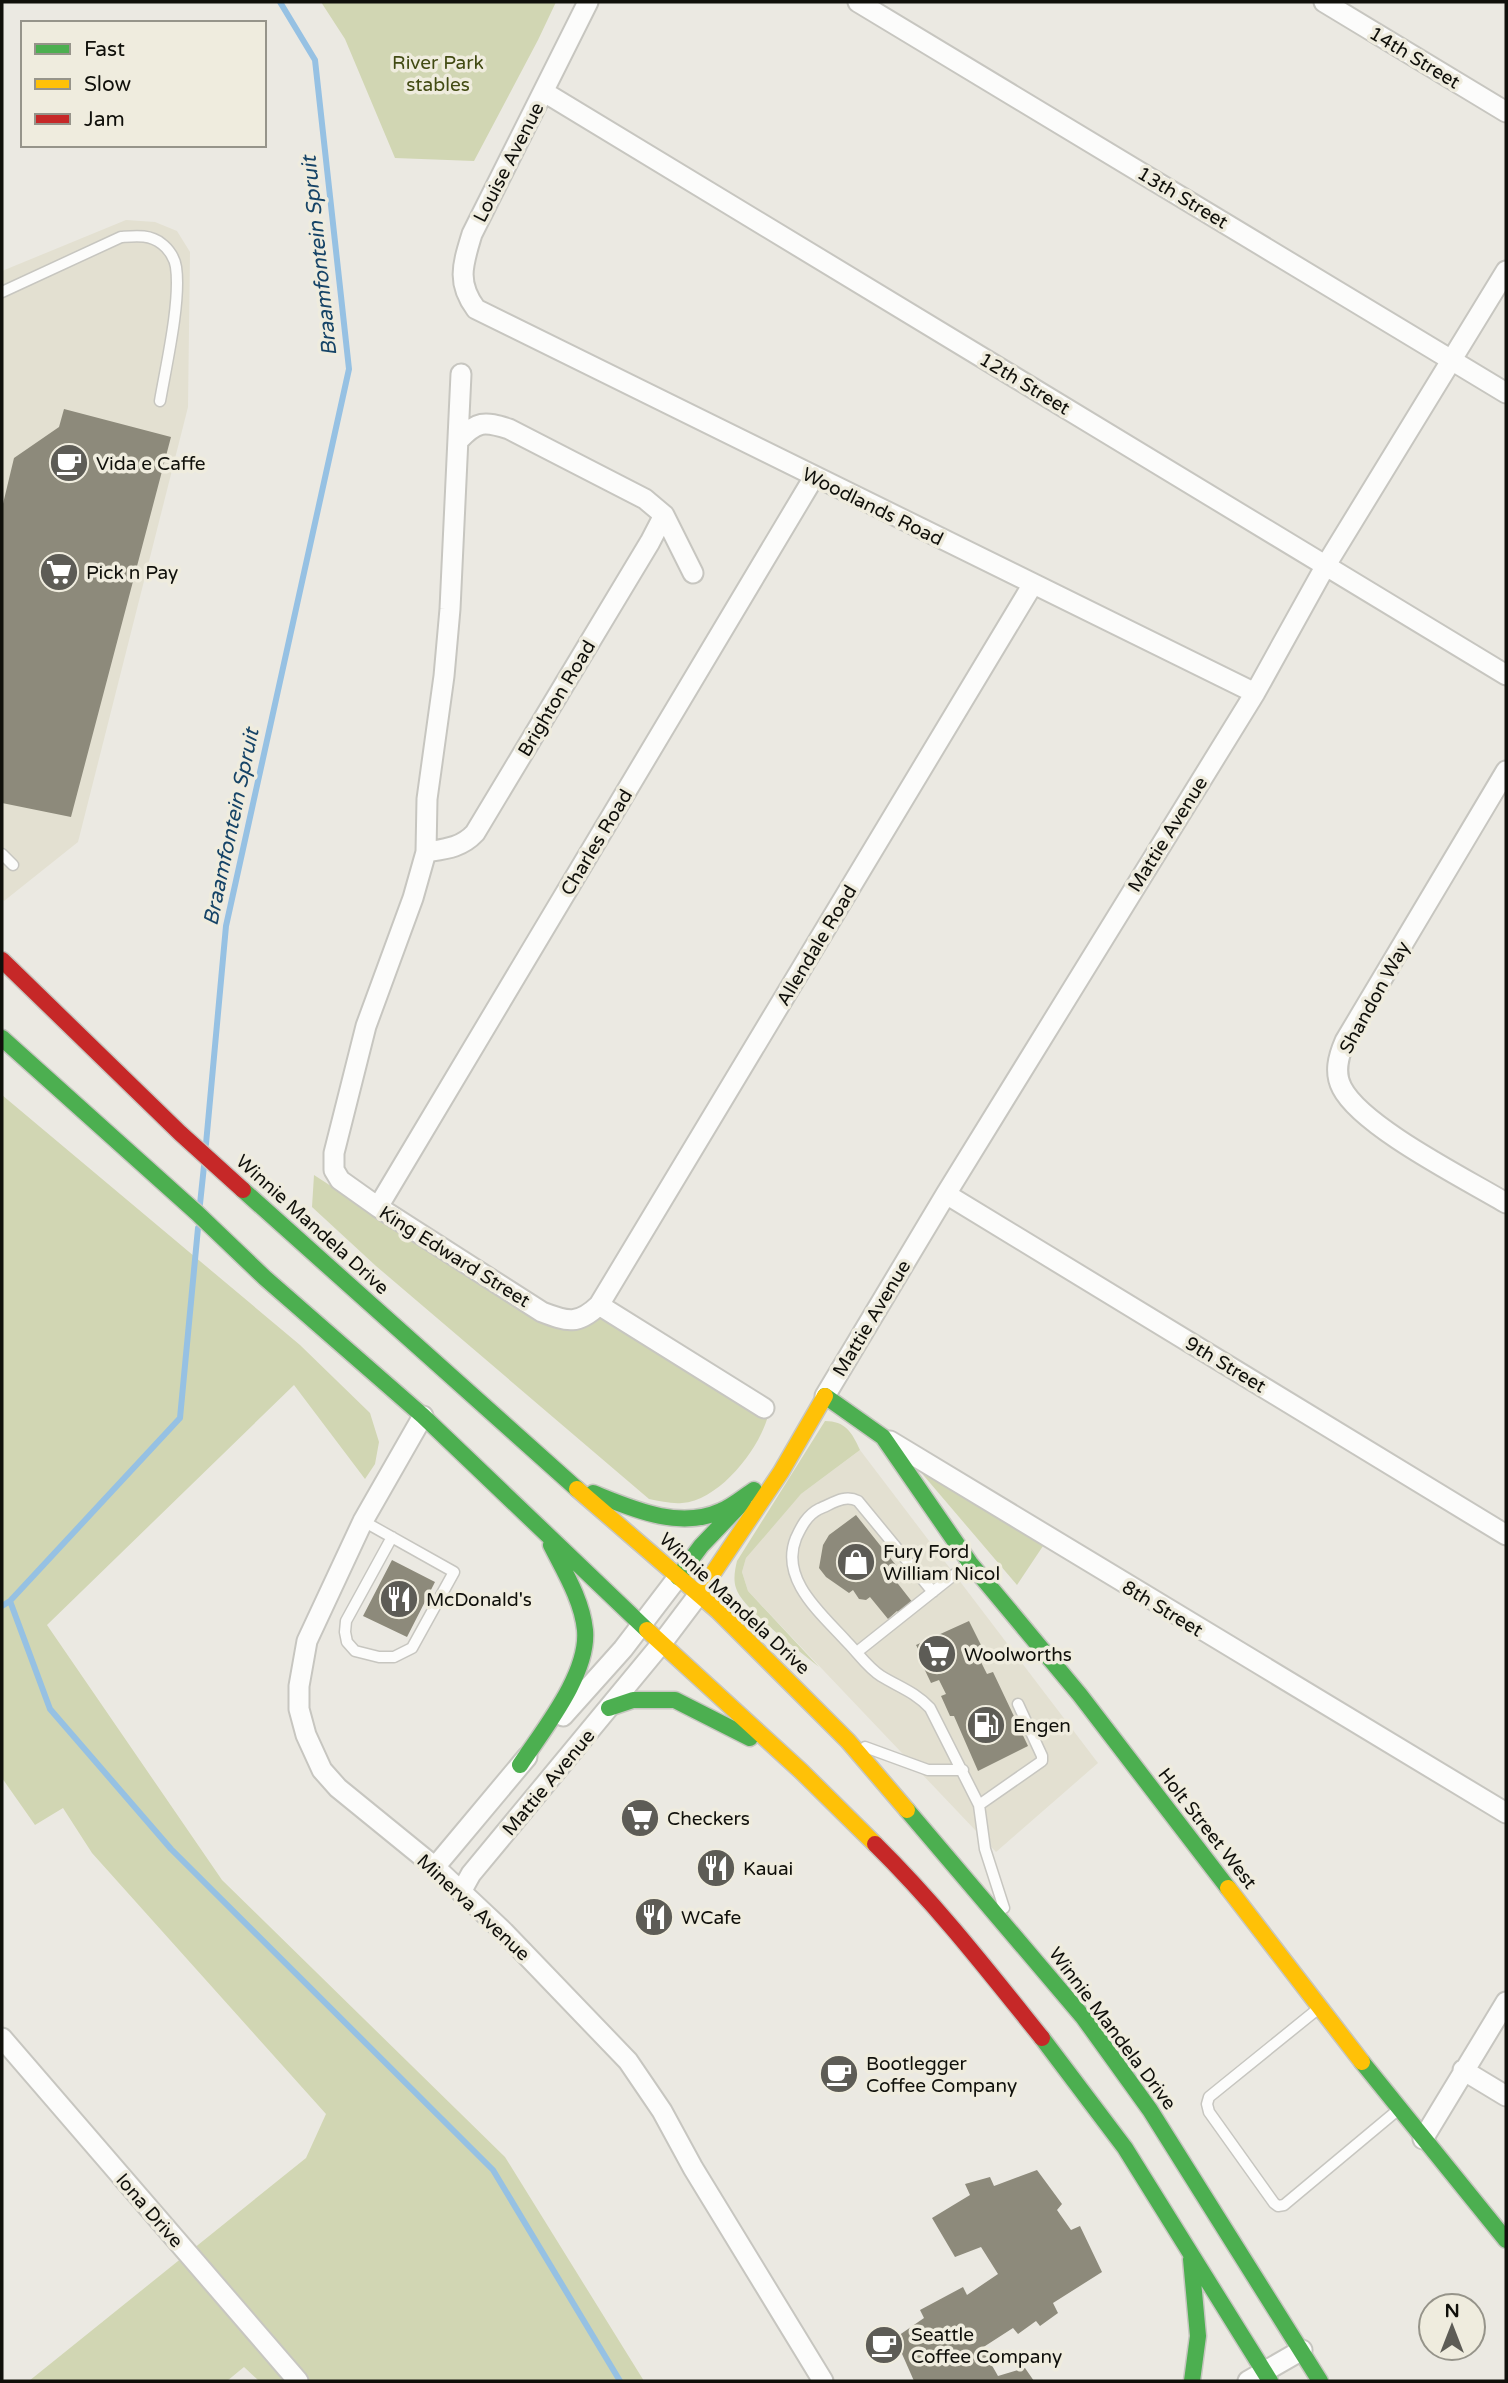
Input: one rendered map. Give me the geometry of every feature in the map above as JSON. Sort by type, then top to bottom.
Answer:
[{"type":"main road","name":"Winnie Mandela Drive","points":[[2,960],[135,1092],[573,1485],[699,1594],[848,1741],[1083,2017],[1150,2110],[1320,2381]]},
{"type":"main road","points":[[2,1038],[157,1176],[265,1278],[423,1416],[642,1625],[801,1771],[900,1868],[955,1931],[1077,2082],[1125,2148],[1189,2248],[1261,2378]]},
{"type":"main road","name":"8th Street","points":[[825,1396],[883,1437]]},
{"type":"main road","name":"Mattie Avenue","points":[[678,1577],[701,1546],[754,1490],[825,1396]]},
{"type":"main road","name":"Mattie Avenue","points":[[699,1594],[781,1472],[825,1396]]},
{"type":"main road","name":"Holt Street West","points":[[883,1437],[970,1563],[1080,1695],[1399,2109],[1506,2240]]},
{"type":"main road","points":[[573,1485],[651,1514],[680,1519],[720,1511],[754,1490]]},
{"type":"main road","points":[[520,1765],[575,1678],[585,1644],[579,1607],[568,1577],[542,1528]]},
{"type":"main road","points":[[609,1708],[634,1700],[676,1700],[746,1735],[850,1820]]},
{"type":"main road","points":[[1189,2248],[1199,2335],[1199,2356],[1192,2381]]},
{"type":"street","name":"Louise Avenue","points":[[492,319],[476,310],[467,297],[463,286],[462,265],[472,234],[588,2]]},
{"type":"street","name":"13th Street","points":[[858,2],[1506,393]]},
{"type":"street","name":"14th Street","points":[[1324,2],[1506,112]]},
{"type":"street","name":"12th Street","points":[[544,92],[1506,676]]},
{"type":"street","name":"Mattie Avenue","points":[[825,1396],[946,1194],[1255,693],[1326,565],[1506,271]]},
{"type":"street","name":"Woodlands Road","points":[[492,319],[1255,693]]},
{"type":"street","points":[[426,852],[427,799],[448,629],[461,374]]},
{"type":"street","points":[[459,440],[471,427],[482,423],[509,429],[645,499],[664,515],[693,573]]},
{"type":"street","name":"Charles Road","points":[[378,1207],[814,477]]},
{"type":"street","name":"Brighton Road","points":[[426,852],[458,846],[467,842],[475,833],[664,515]]},
{"type":"street","name":"Allendale Road","points":[[599,1305],[1033,584]]},
{"type":"street","name":"Shandon Way","points":[[1506,771],[1345,1041],[1339,1054],[1337,1069],[1343,1089],[1353,1105],[1365,1115],[1506,1203]]},
{"type":"street","name":"King Edward Street","points":[[426,852],[413,898],[366,1026],[334,1153],[336,1176],[378,1207],[542,1312],[573,1321],[587,1317],[599,1305]]},
{"type":"street","name":"9th Street","points":[[946,1194],[1506,1535]]},
{"type":"street","points":[[599,1305],[764,1408]]},
{"type":"street","name":"Minerva Avenue","points":[[423,1416],[363,1521],[307,1642],[299,1686],[299,1709],[306,1735],[322,1770],[338,1788],[435,1867],[504,1932],[628,2061],[662,2110],[693,2168],[822,2381]]},
{"type":"street","name":"8th Street","points":[[883,1437],[1506,1813]]},
{"type":"street","name":"Mattie Avenue","points":[[435,1867],[642,1625],[678,1577]]},
{"type":"street","name":"Mattie Avenue","points":[[461,1892],[471,1874],[662,1643],[699,1594]]},
{"type":"street","points":[[1423,2139],[1506,2002]]},
{"type":"street","name":"Iona Drive","points":[[2,2038],[298,2381]]},
{"type":"street","points":[[1464,2070],[1506,2096]]},
{"type":"street","points":[[1261,2378],[1302,2350]]},
{"type":"lane","points":[[2,292],[121,237],[139,236],[153,239],[163,245],[173,258],[176,268],[175,301],[160,401]]},
{"type":"lane","points":[[2,853],[13,865]]},
{"type":"lane","points":[[933,1592],[858,1501],[846,1497],[814,1512],[802,1525],[794,1545],[794,1568],[806,1598],[879,1675],[919,1696],[930,1708],[963,1770],[979,1805],[990,1872],[1012,1931]]},
{"type":"lane","points":[[363,1521],[392,1537],[454,1572],[411,1648],[394,1657],[379,1657],[355,1651],[347,1642],[346,1621],[392,1537]]},
{"type":"lane","points":[[857,1652],[970,1563]]},
{"type":"lane","points":[[979,1805],[1042,1761],[1018,1704]]},
{"type":"lane","points":[[848,1741],[928,1770],[963,1770]]},
{"type":"lane","points":[[1320,2007],[1209,2097],[1207,2104],[1209,2112],[1274,2203],[1284,2205],[1399,2109]]},
{"type":"shaded area","points":[[126,220],[155,222],[177,231],[190,252],[188,407],[78,842],[4,901],[2,271]]},
{"type":"shaded area","points":[[860,1450],[1098,1763],[996,1852],[748,1591],[742,1572],[746,1558],[769,1528],[801,1494]]},
{"type":"green space","name":"River Park stables","points":[[321,2],[556,2],[474,161],[395,158],[345,39]]},
{"type":"green space","points":[[2,1095],[300,1345],[370,1413],[379,1442],[375,1464],[365,1479],[294,1385],[47,1625],[222,1880],[505,2157],[644,2381],[259,2381],[244,2367],[227,2381],[29,2381],[306,2158],[326,2114],[92,1853],[63,1808],[35,1825],[2,1778]]},
{"type":"green space","points":[[314,1175],[524,1311],[590,1321],[611,1315],[768,1416],[756,1443],[736,1471],[710,1493],[682,1503],[649,1499],[376,1266],[312,1207]]},
{"type":"green space","points":[[825,1421],[843,1425],[860,1450],[801,1494],[746,1558],[742,1572],[748,1591],[819,1667],[749,1607],[736,1588],[734,1578],[737,1561]]},
{"type":"green space","points":[[913,1463],[1043,1546],[1017,1585]]},
{"type":"building","points":[[64,409],[171,437],[71,817],[2,803],[2,508],[14,458],[59,427]]},
{"type":"building","name":"Fury Ford William Nicol","points":[[856,1515],[903,1574],[895,1580],[913,1603],[888,1619],[870,1597],[866,1600],[859,1599],[853,1590],[849,1593],[826,1577],[819,1568],[823,1545],[829,1535]]},
{"type":"building","name":"McDonald's","points":[[392,1560],[435,1582],[407,1637],[363,1616]]},
{"type":"building","points":[[969,1621],[987,1657],[980,1660],[987,1674],[993,1672],[1028,1746],[978,1771],[954,1716],[950,1716],[941,1696],[946,1694],[939,1680],[931,1683],[916,1645]]},
{"type":"building","points":[[1037,2170],[1062,2204],[1057,2210],[1071,2230],[1080,2226],[1102,2272],[1053,2303],[1058,2313],[1040,2326],[1036,2321],[1018,2334],[1013,2328],[982,2348],[998,2376],[1025,2368],[1034,2381],[914,2381],[895,2338],[924,2318],[920,2310],[963,2287],[967,2295],[998,2274],[981,2247],[955,2257],[932,2218],[970,2195],[965,2184],[990,2177],[994,2186]]},
{"type":"waterway","name":"Braamfontein Spruit","points":[[206,1144],[226,926],[349,369],[315,60],[280,2]]},
{"type":"waterway","name":"Braamfontein Spruit","points":[[200,1204],[204,1166]]},
{"type":"waterway","name":"Braamfontein Spruit","points":[[2,1606],[10,1601],[180,1418],[198,1228]]},
{"type":"waterway","points":[[10,1601],[50,1709],[171,1849],[493,2170],[620,2381]]},
{"type":"traffic: fast","points":[[2,1038],[197,1213],[265,1278],[423,1416],[647,1630]]},
{"type":"traffic: fast","points":[[243,1190],[577,1489]]},
{"type":"traffic: fast","points":[[825,1396],[883,1437],[970,1563],[1080,1695],[1228,1888]]},
{"type":"traffic: fast","points":[[593,1493],[640,1511],[673,1518],[689,1518],[721,1511],[754,1490]]},
{"type":"traffic: fast","points":[[678,1577],[701,1546],[743,1502]]},
{"type":"traffic: fast","points":[[520,1765],[563,1701],[580,1665],[584,1647],[585,1630],[580,1608],[551,1545]]},
{"type":"traffic: fast","points":[[609,1708],[633,1700],[675,1700],[750,1738]]},
{"type":"traffic: fast","points":[[907,1810],[1083,2017],[1150,2110],[1320,2381]]},
{"type":"traffic: fast","points":[[1042,2038],[1125,2148],[1270,2381]]},
{"type":"traffic: fast","points":[[1362,2062],[1506,2240]]},
{"type":"traffic: fast","points":[[1191,2259],[1198,2336],[1192,2381]]},
{"type":"traffic: slow","points":[[699,1594],[781,1472],[825,1396]]},
{"type":"traffic: slow","points":[[577,1489],[718,1611],[848,1741],[907,1810]]},
{"type":"traffic: slow","points":[[647,1630],[801,1771],[875,1844]]},
{"type":"traffic: slow","points":[[1228,1888],[1362,2062]]},
{"type":"traffic: jam","points":[[2,960],[180,1133],[243,1190]]},
{"type":"traffic: jam","points":[[875,1844],[941,1914],[1042,2038]]},
{"type":"place","name":"Vida e Caffe","points":[[69,463]]},
{"type":"place","name":"Pick n Pay","points":[[59,572]]},
{"type":"place","name":"Fury Ford William Nicol","points":[[856,1562]]},
{"type":"place","name":"McDonald's","points":[[399,1599]]},
{"type":"place","name":"Woolworths","points":[[937,1654]]},
{"type":"place","name":"Engen","points":[[986,1725]]},
{"type":"place","name":"Checkers","points":[[640,1818]]},
{"type":"place","name":"Kauai","points":[[716,1868]]},
{"type":"place","name":"WCafe","points":[[654,1917]]},
{"type":"place","name":"Bootlegger Coffee Company","points":[[839,2074]]},
{"type":"place","name":"Seattle Coffee Company","points":[[884,2345]]}]
